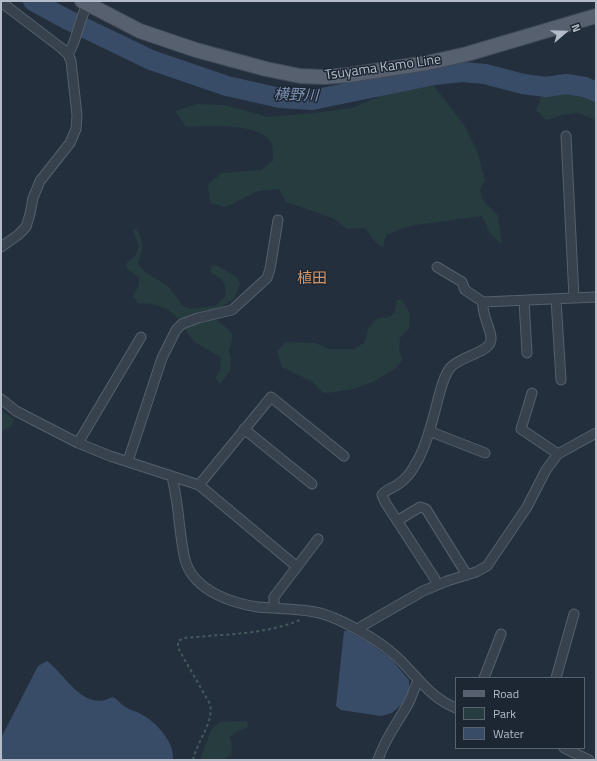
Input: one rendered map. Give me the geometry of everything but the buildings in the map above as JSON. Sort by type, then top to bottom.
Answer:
[{"type":"main road","name":"Tsuyama Kamo Line","points":[[84,7],[140,31],[196,50],[300,76],[324,77],[349,75],[427,63],[467,54],[596,16]]},
{"type":"street","points":[[1,2],[60,47],[70,52]]},
{"type":"street","points":[[1,247],[26,228],[33,198],[40,181],[70,143],[76,129],[77,115],[75,88],[70,52],[84,7]]},
{"type":"street","points":[[566,136],[574,298]]},
{"type":"street","points":[[128,461],[162,358],[176,330],[182,324],[198,318],[232,310],[267,278],[278,220]]},
{"type":"street","points":[[437,267],[462,282],[465,290],[484,302],[596,297]]},
{"type":"street","points":[[556,299],[561,380]]},
{"type":"street","points":[[524,301],[527,353]]},
{"type":"street","points":[[437,585],[435,579],[382,495],[385,490],[406,479],[412,471],[420,456],[429,431],[444,378],[450,368],[458,360],[486,348],[490,344],[492,336],[483,314],[484,302]]},
{"type":"street","points":[[78,443],[141,337]]},
{"type":"street","points":[[532,393],[521,429],[558,454]]},
{"type":"street","points":[[198,485],[271,397],[344,456]]},
{"type":"street","points":[[1,399],[16,411],[78,443],[110,456],[198,485],[296,566]]},
{"type":"street","points":[[244,429],[312,484]]},
{"type":"street","points":[[429,431],[485,453]]},
{"type":"street","points":[[360,631],[362,626],[423,591],[476,572],[487,566],[527,507],[546,470],[558,454],[596,433]]},
{"type":"street","points":[[172,476],[186,564],[196,579],[208,590],[229,600],[257,607],[296,609],[316,612],[331,617],[360,631],[382,645],[397,657],[418,681],[438,698],[455,707]]},
{"type":"street","points":[[397,521],[420,507],[426,509],[467,575]]},
{"type":"street","points":[[274,608],[274,597],[296,566],[318,539]]},
{"type":"street","points":[[556,677],[574,614]]},
{"type":"street","points":[[484,677],[501,634]]},
{"type":"street","points":[[378,760],[389,733],[401,718],[418,681]]},
{"type":"street","points":[[566,749],[589,760]]},
{"type":"path","points":[[194,760],[195,753],[211,711],[210,704],[178,648],[178,642],[184,638],[270,630],[284,626],[316,612]]},
{"type":"green space","points":[[432,83],[464,125],[477,151],[485,180],[480,191],[484,201],[498,216],[502,244],[491,235],[482,216],[409,226],[386,235],[383,248],[375,242],[365,228],[347,229],[333,218],[286,202],[279,189],[258,191],[226,207],[210,203],[208,184],[222,173],[261,170],[273,161],[272,145],[267,138],[258,132],[247,129],[220,126],[186,127],[175,111],[197,104],[224,105],[268,117],[314,113],[352,108],[387,93]]},
{"type":"green space","points":[[572,91],[596,103],[596,122],[595,120],[579,113],[563,115],[546,120],[536,110],[541,97]]},
{"type":"green space","points":[[136,228],[141,238],[142,245],[138,263],[144,271],[169,287],[183,306],[191,309],[215,306],[225,297],[225,284],[221,279],[210,272],[211,266],[216,265],[238,278],[240,284],[234,299],[218,309],[216,319],[233,336],[229,351],[231,362],[230,371],[220,384],[215,378],[220,370],[221,357],[194,342],[176,316],[165,308],[152,304],[138,303],[133,296],[139,285],[139,277],[127,269],[127,262],[135,256],[139,246],[133,231]]},
{"type":"green space","points":[[397,300],[402,300],[410,313],[409,329],[400,338],[399,348],[402,360],[396,368],[373,382],[353,389],[328,393],[322,392],[311,381],[282,367],[277,351],[286,342],[315,343],[329,349],[354,349],[364,343],[369,327],[377,319],[389,317],[394,313]]},
{"type":"green space","points":[[1,410],[14,420],[11,427],[1,431]]},
{"type":"green space","points":[[247,721],[248,727],[240,730],[230,737],[232,746],[231,754],[224,760],[200,760],[211,730],[220,722]]},
{"type":"water","points":[[344,631],[348,631],[370,643],[391,659],[409,680],[409,691],[402,704],[392,713],[381,716],[341,710],[336,706]]},
{"type":"water","points":[[47,661],[84,696],[93,700],[102,701],[112,697],[122,705],[141,714],[153,722],[168,740],[173,753],[173,760],[1,760],[1,738],[38,666]]},
{"type":"waterway","name":"横野川","points":[[33,1],[68,20],[151,60],[227,86],[280,98],[312,100],[434,75],[462,72],[485,74],[523,84],[546,87],[566,84],[585,87],[596,92]]},
{"type":"district","name":"植田","points":[[312,279]]}]
